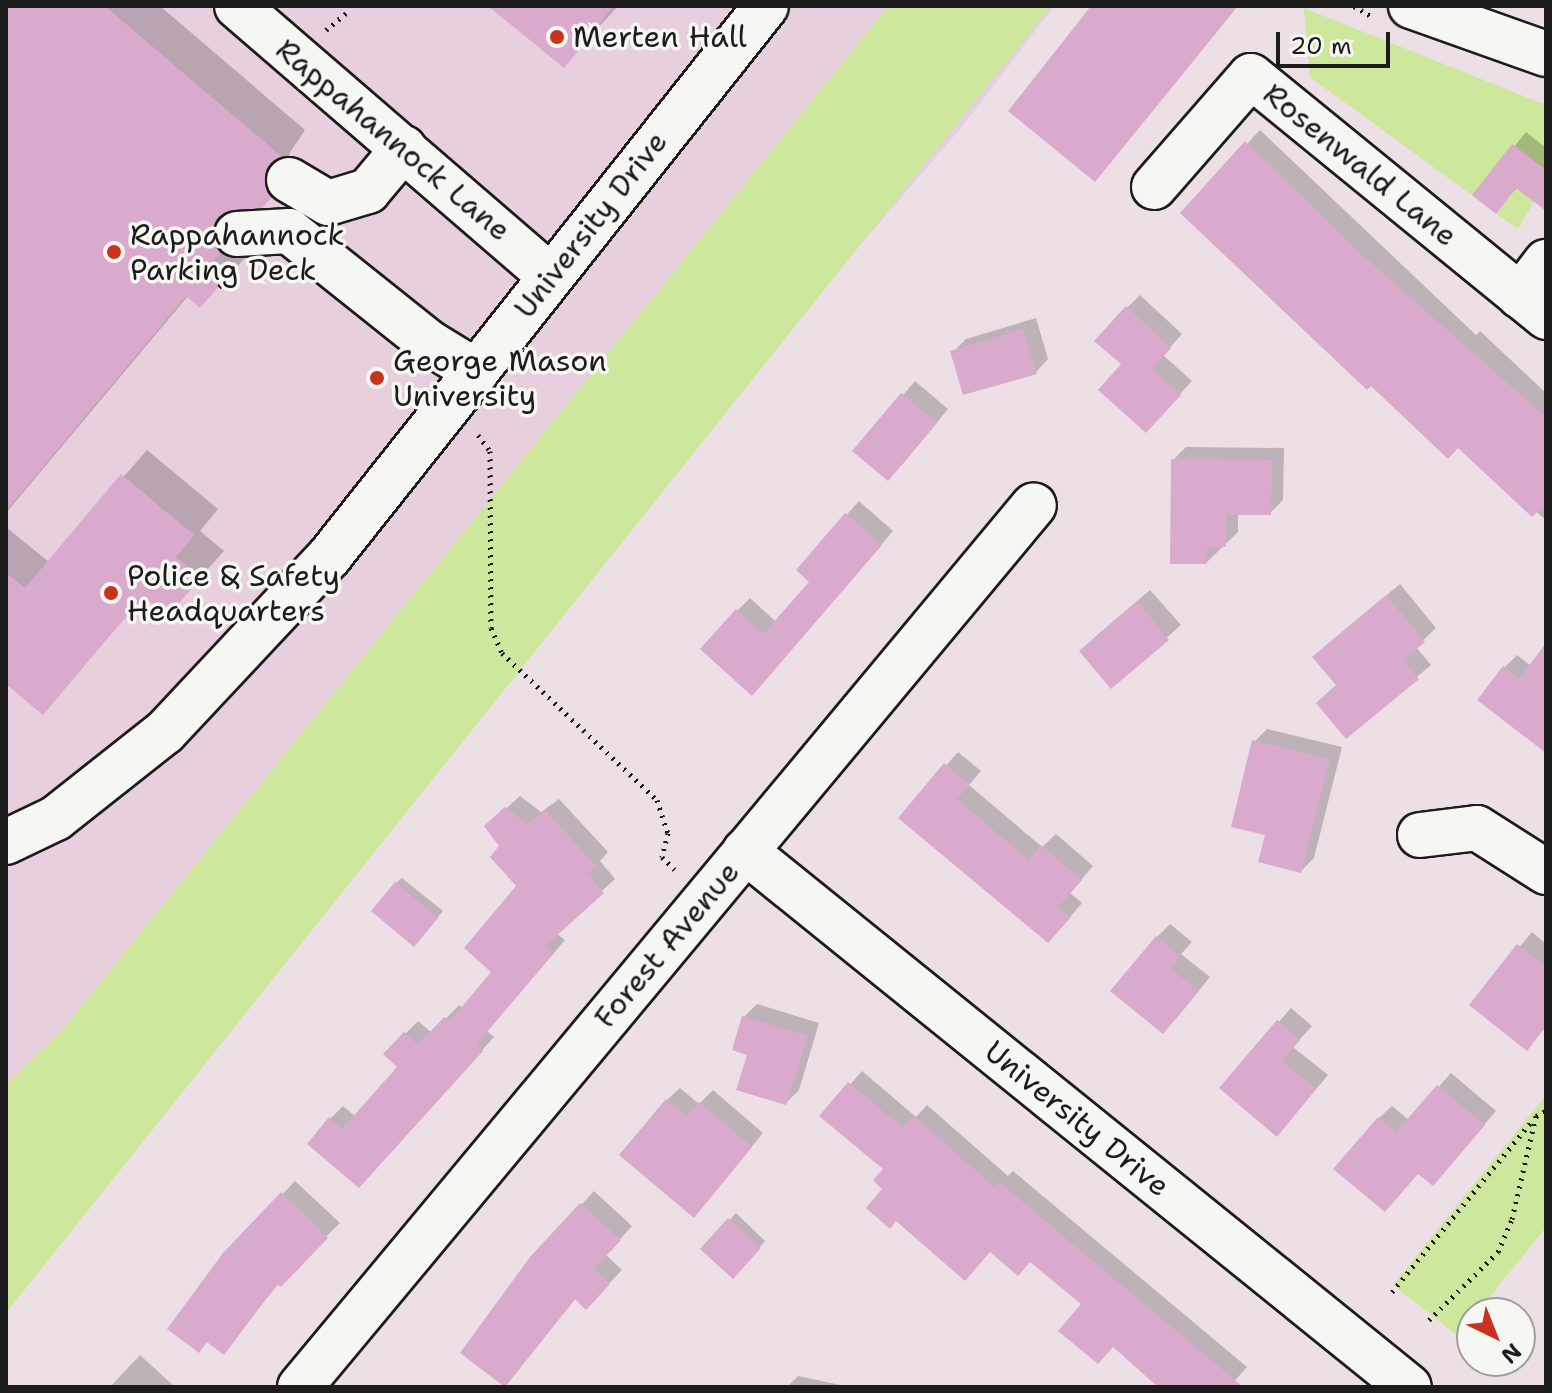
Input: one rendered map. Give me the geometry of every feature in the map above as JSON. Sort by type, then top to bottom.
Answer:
[{"type":"street","name":"Rappahannock Lane","points":[[237,6],[549,275]]},
{"type":"street","name":"University Drive","points":[[6,842],[56,818],[165,732],[329,557],[477,372],[549,275],[766,6]]},
{"type":"street","points":[[1411,6],[1546,54]]},
{"type":"street","name":"Rosenwald Lane","points":[[1154,187],[1251,76],[1533,306]]},
{"type":"street","points":[[289,180],[328,203],[368,191],[404,148]]},
{"type":"street","points":[[237,234],[289,231],[428,342],[477,372]]},
{"type":"street","points":[[1533,306],[1546,262]]},
{"type":"street","name":"Forest Avenue","points":[[300,1387],[1034,505]]},
{"type":"street","points":[[6,818],[125,764]]},
{"type":"street","points":[[1420,835],[1477,828],[1546,872]]},
{"type":"street","name":"University Drive","points":[[745,851],[1409,1387]]},
{"type":"path","points":[[321,34],[350,10]]},
{"type":"path","points":[[478,435],[490,451],[491,628],[502,653],[657,800],[668,833],[662,857],[705,897]]},
{"type":"path","points":[[1392,1292],[1546,1103]]},
{"type":"path","points":[[1536,1116],[1546,1111]]},
{"type":"path","points":[[1429,1320],[1498,1252],[1512,1219],[1536,1116]]},
{"type":"shaded area","name":"George Mason University","points":[[6,6],[1054,6],[966,122],[6,1240]]},
{"type":"green space","points":[[888,6],[1051,6],[6,1313],[6,1085],[62,1030]]},
{"type":"green space","points":[[1304,8],[1546,105],[1546,180],[1518,229],[1310,77]]},
{"type":"green space","points":[[1546,1095],[1546,1227],[1489,1297],[1456,1297],[1456,1334],[1393,1285]]},
{"type":"building","name":"Rappahannock Parking Deck","points":[[6,6],[105,6],[282,157],[267,168],[264,181],[272,197],[262,208],[224,213],[214,224],[212,236],[221,252],[206,269],[223,282],[200,308],[186,296],[6,511]]},
{"type":"building","name":"Merten Hall","points":[[488,6],[614,6],[564,68]]},
{"type":"building","points":[[1091,6],[1238,6],[1095,182],[1008,111]]},
{"type":"building","points":[[1245,141],[1361,254],[1546,417],[1546,503],[1532,517],[1458,448],[1448,459],[1371,386],[1367,390],[1180,213]]},
{"type":"building","points":[[1512,144],[1546,170],[1546,211],[1516,188],[1496,214],[1472,195]]},
{"type":"building","points":[[1126,306],[1171,348],[1152,369],[1181,395],[1146,433],[1098,390],[1121,364],[1094,341]]},
{"type":"building","points":[[1023,329],[1037,374],[963,395],[950,351]]},
{"type":"building","points":[[901,393],[937,423],[888,481],[852,451]]},
{"type":"building","points":[[1171,459],[1272,460],[1271,515],[1226,515],[1226,547],[1207,547],[1207,564],[1170,564]]},
{"type":"building","name":"Police & Safety Headquarters","points":[[121,474],[194,535],[176,557],[201,578],[167,617],[143,596],[43,715],[6,684],[6,573],[25,588]]},
{"type":"building","points":[[845,513],[882,545],[752,696],[700,649],[736,609],[763,634],[809,582],[796,570]]},
{"type":"building","points":[[1386,595],[1425,642],[1403,660],[1419,679],[1346,739],[1316,703],[1336,685],[1312,657]]},
{"type":"building","points":[[1137,601],[1169,640],[1111,689],[1079,651]]},
{"type":"building","points":[[1546,643],[1546,753],[1477,700],[1503,666],[1519,679]]},
{"type":"building","points":[[1252,740],[1330,760],[1301,873],[1258,862],[1265,835],[1231,827]]},
{"type":"building","points":[[944,763],[970,785],[957,799],[1029,860],[1041,845],[1082,880],[1058,907],[1071,917],[1048,943],[898,818]]},
{"type":"building","points":[[505,807],[527,824],[545,810],[597,867],[587,874],[604,893],[544,947],[553,954],[476,1045],[483,1051],[359,1188],[307,1144],[329,1117],[342,1129],[397,1067],[383,1054],[404,1032],[418,1045],[444,1017],[450,1021],[491,972],[464,948],[516,886],[490,857],[499,846],[484,826]]},
{"type":"building","points":[[395,882],[438,918],[414,947],[371,911]]},
{"type":"building","points":[[1156,936],[1180,956],[1170,968],[1199,991],[1163,1034],[1110,991]]},
{"type":"building","points":[[1517,944],[1546,967],[1546,1026],[1527,1051],[1469,1005]]},
{"type":"building","points":[[742,1016],[808,1036],[786,1105],[736,1090],[747,1055],[732,1050]]},
{"type":"building","points":[[1277,1020],[1300,1040],[1282,1061],[1316,1089],[1277,1137],[1219,1088]]},
{"type":"building","points":[[848,1082],[902,1127],[914,1116],[994,1187],[999,1182],[1243,1387],[1158,1387],[1113,1347],[1098,1364],[1058,1331],[1081,1304],[1030,1262],[1018,1276],[990,1252],[965,1281],[896,1221],[890,1229],[866,1208],[882,1189],[873,1180],[883,1169],[819,1116]]},
{"type":"building","points":[[1437,1085],[1485,1125],[1433,1186],[1418,1174],[1385,1212],[1333,1169],[1378,1117],[1396,1132]]},
{"type":"building","points":[[666,1099],[686,1116],[699,1102],[752,1147],[694,1218],[619,1155]]},
{"type":"building","points":[[281,1192],[328,1238],[281,1287],[277,1284],[224,1355],[207,1342],[199,1353],[167,1329],[223,1253]]},
{"type":"building","points":[[580,1203],[621,1240],[594,1269],[610,1284],[586,1310],[575,1299],[505,1387],[460,1353],[530,1257]]},
{"type":"building","points":[[728,1218],[761,1248],[733,1279],[700,1249]]},
{"type":"place","name":"Merten Hall","points":[[557,37]]},
{"type":"place","name":"Rappahannock Parking Deck","points":[[114,252]]},
{"type":"place","name":"George Mason University","points":[[377,378]]},
{"type":"place","name":"Police & Safety Headquarters","points":[[111,593]]}]
